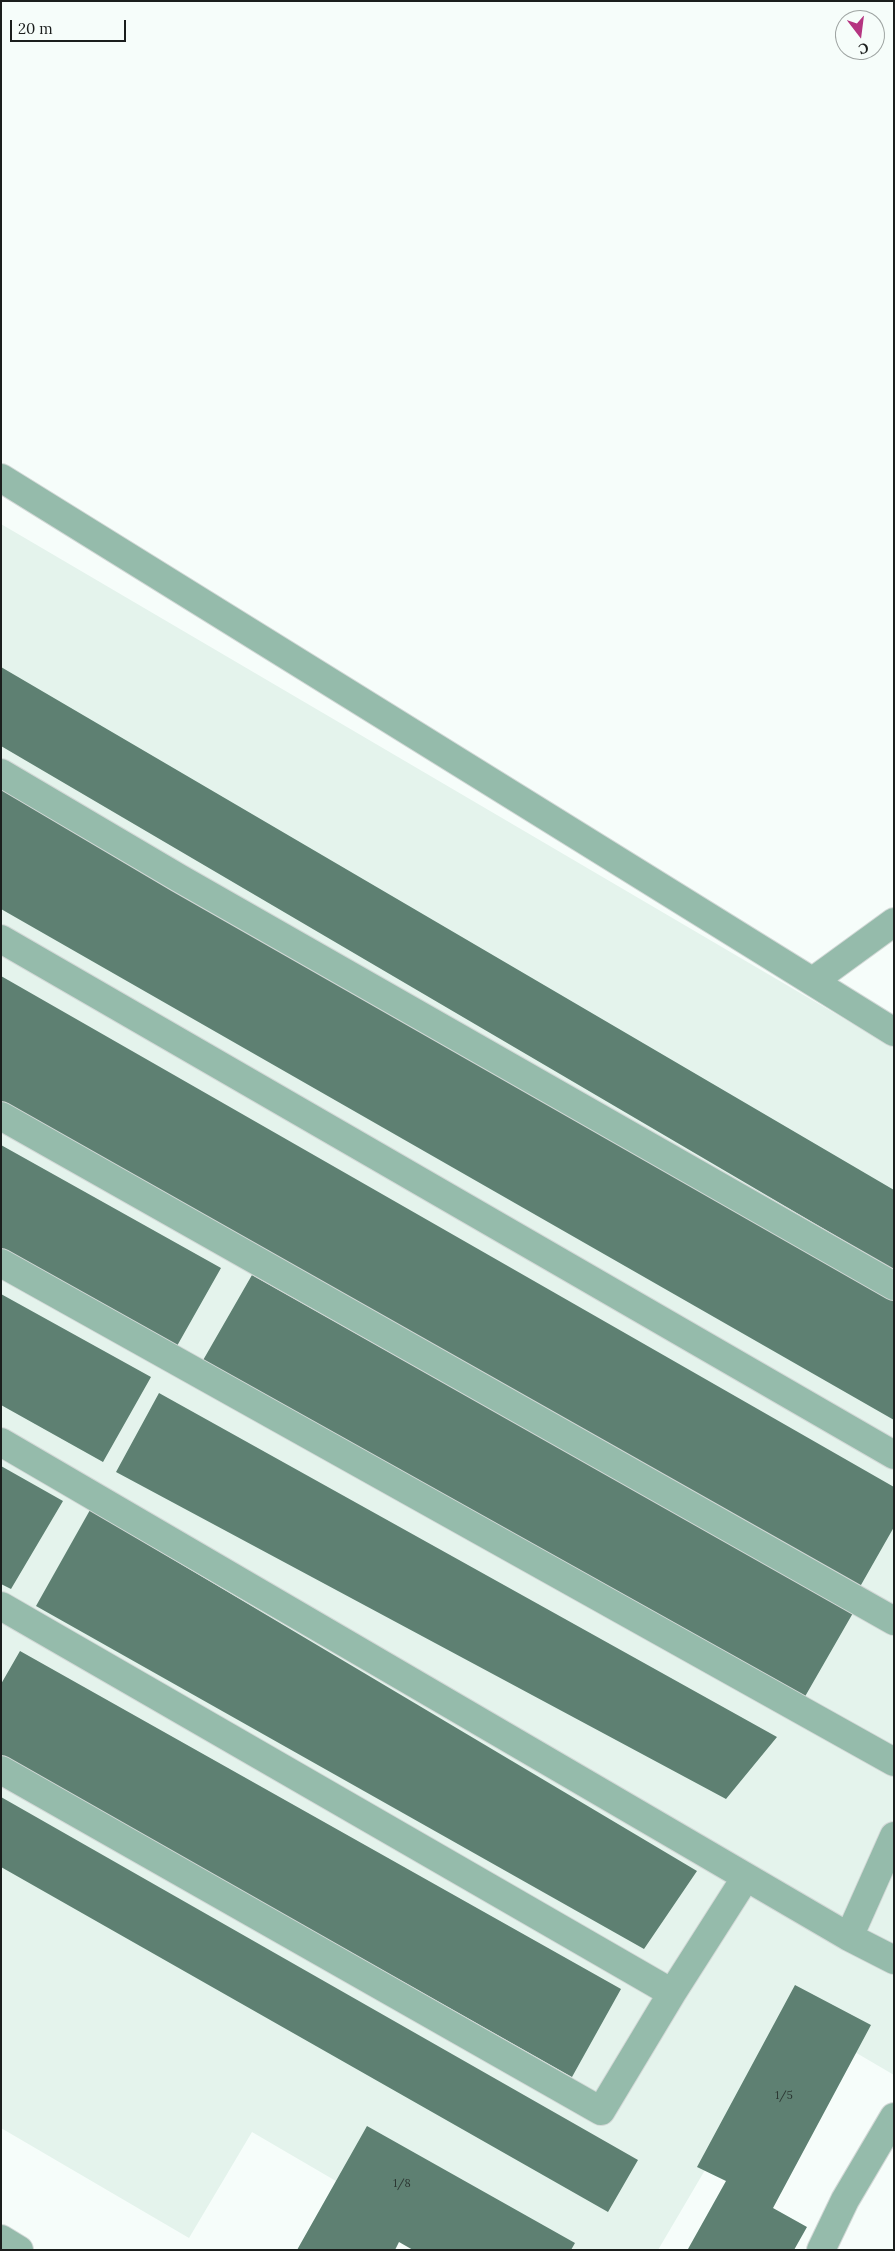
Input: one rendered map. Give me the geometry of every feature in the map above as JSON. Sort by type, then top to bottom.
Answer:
[{"type":"lane","points":[[1,478],[894,1032]]},
{"type":"lane","points":[[1,773],[179,878],[894,1286]]},
{"type":"lane","points":[[813,981],[894,922]]},
{"type":"lane","points":[[1,940],[894,1454]]},
{"type":"lane","points":[[1,1116],[894,1620]]},
{"type":"lane","points":[[1,1263],[894,1762]]},
{"type":"lane","points":[[1,1442],[849,1937],[894,1960]]},
{"type":"lane","points":[[1,1606],[672,1993]]},
{"type":"lane","points":[[1,1770],[601,2111],[672,1993],[746,1877]]},
{"type":"lane","points":[[849,1937],[894,1836]]},
{"type":"lane","points":[[821,2250],[845,2200],[894,2117]]},
{"type":"lane","points":[[1,2240],[19,2250]]},
{"type":"shaded area","points":[[1,524],[894,1048],[894,2075],[795,2017],[658,2250],[454,2250],[252,2132],[189,2238],[1,2128]]},
{"type":"building","points":[[1,667],[894,1190],[894,1270],[1,746]]},
{"type":"building","points":[[1,785],[894,1296],[894,1420],[1,909]]},
{"type":"building","points":[[1,976],[894,1487],[894,1527],[857,1592],[1,1102]]},
{"type":"building","points":[[1,1145],[221,1268],[173,1353],[1,1256]]},
{"type":"building","points":[[252,1275],[853,1613],[803,1700],[202,1362]]},
{"type":"building","points":[[1,1294],[151,1377],[103,1462],[1,1405]]},
{"type":"building","points":[[159,1393],[777,1737],[726,1799],[116,1472]]},
{"type":"building","points":[[1,1466],[63,1501],[11,1589],[1,1584]]},
{"type":"building","points":[[90,1510],[697,1871],[644,1949],[36,1606]]},
{"type":"building","points":[[20,1651],[621,1989],[572,2077],[1,1755],[1,1684]]},
{"type":"building","points":[[1,1797],[638,2160],[608,2212],[1,1867]]},
{"type":"building","points":[[795,1985],[871,2025],[773,2208],[807,2227],[794,2250],[690,2250],[688,2249],[726,2181],[697,2167]]},
{"type":"building","points":[[367,2126],[575,2243],[571,2250],[413,2250],[399,2242],[395,2250],[297,2250]]}]
